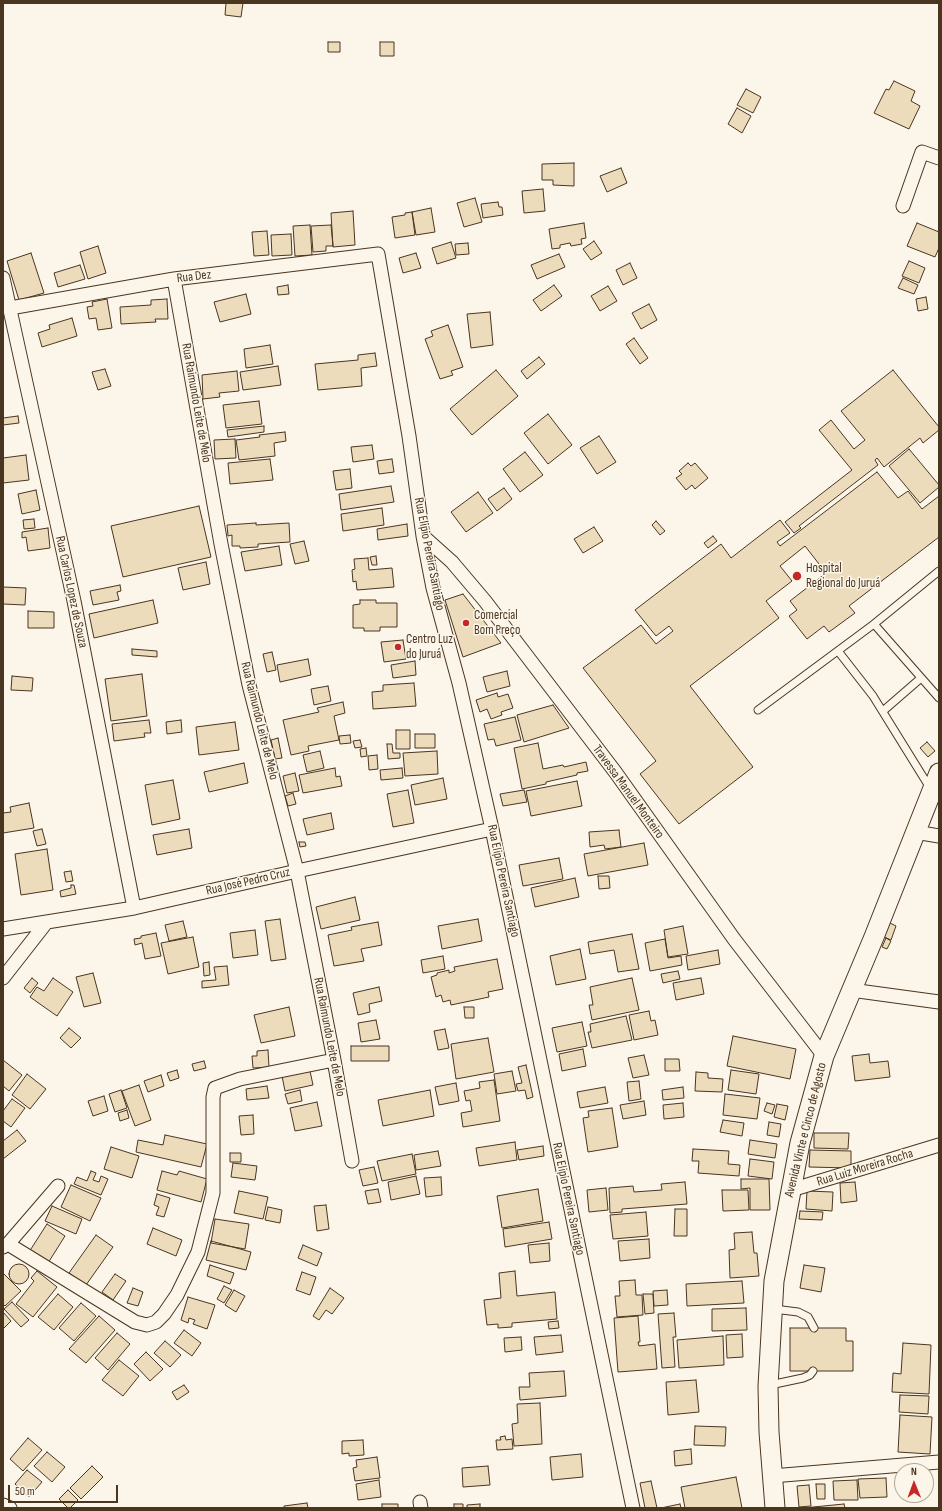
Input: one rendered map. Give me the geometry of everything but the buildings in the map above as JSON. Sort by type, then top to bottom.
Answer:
[{"type":"main road","name":"Avenida Vinte e Cinco de Agosto","points":[[775,1508],[768,1386],[772,1309],[774,1281],[800,1143],[824,1056],[874,938],[931,790],[939,773]]},
{"type":"street","points":[[903,206],[922,152],[939,158]]},
{"type":"street","name":"Rua Dez","points":[[10,308],[174,279],[378,254]]},
{"type":"street","name":"Rua Elipio Pereira Santiago","points":[[378,254],[433,588],[460,682],[492,829],[633,1508]]},
{"type":"street","name":"Rua Carlos Lopez de Souza","points":[[3,278],[74,601],[134,908]]},
{"type":"street","name":"Rua Raimundo Leite de Melo","points":[[174,279],[221,544],[249,685],[297,871],[352,1161]]},
{"type":"street","name":"Travessa Manuel Monteiro","points":[[424,536],[452,562],[485,601],[616,773],[734,939],[824,1056]]},
{"type":"street","name":"Rua José Pedro Cruz","points":[[3,929],[134,908],[492,829]]},
{"type":"street","points":[[915,832],[939,836]]},
{"type":"street","points":[[3,978],[46,923]]},
{"type":"street","points":[[851,990],[939,1002]]},
{"type":"street","points":[[58,1186],[5,1246],[135,1322],[147,1325],[156,1322],[164,1314],[177,1295],[198,1252],[213,1193],[213,1097],[215,1088],[240,1079],[334,1060]]},
{"type":"street","name":"Rua Luiz Moreira Rocha","points":[[791,1190],[939,1145]]},
{"type":"street","points":[[772,1476],[939,1462]]},
{"type":"street","points":[[3,1505],[10,1508]]},
{"type":"lane","points":[[758,710],[874,624],[939,571]]},
{"type":"lane","points":[[874,624],[939,698]]},
{"type":"lane","points":[[838,651],[858,675],[883,711],[931,790]]},
{"type":"lane","points":[[883,711],[921,678]]},
{"type":"lane","points":[[772,1309],[798,1312],[808,1317],[814,1328]]},
{"type":"lane","points":[[768,1386],[803,1378],[810,1375],[813,1371]]},
{"type":"place","name":"Hospital Regional do Juruá","points":[[797,576]]},
{"type":"place","name":"Comercial Bom Preço","points":[[466,623]]},
{"type":"place","name":"Centro Luz do Juruá","points":[[398,647]]}]
